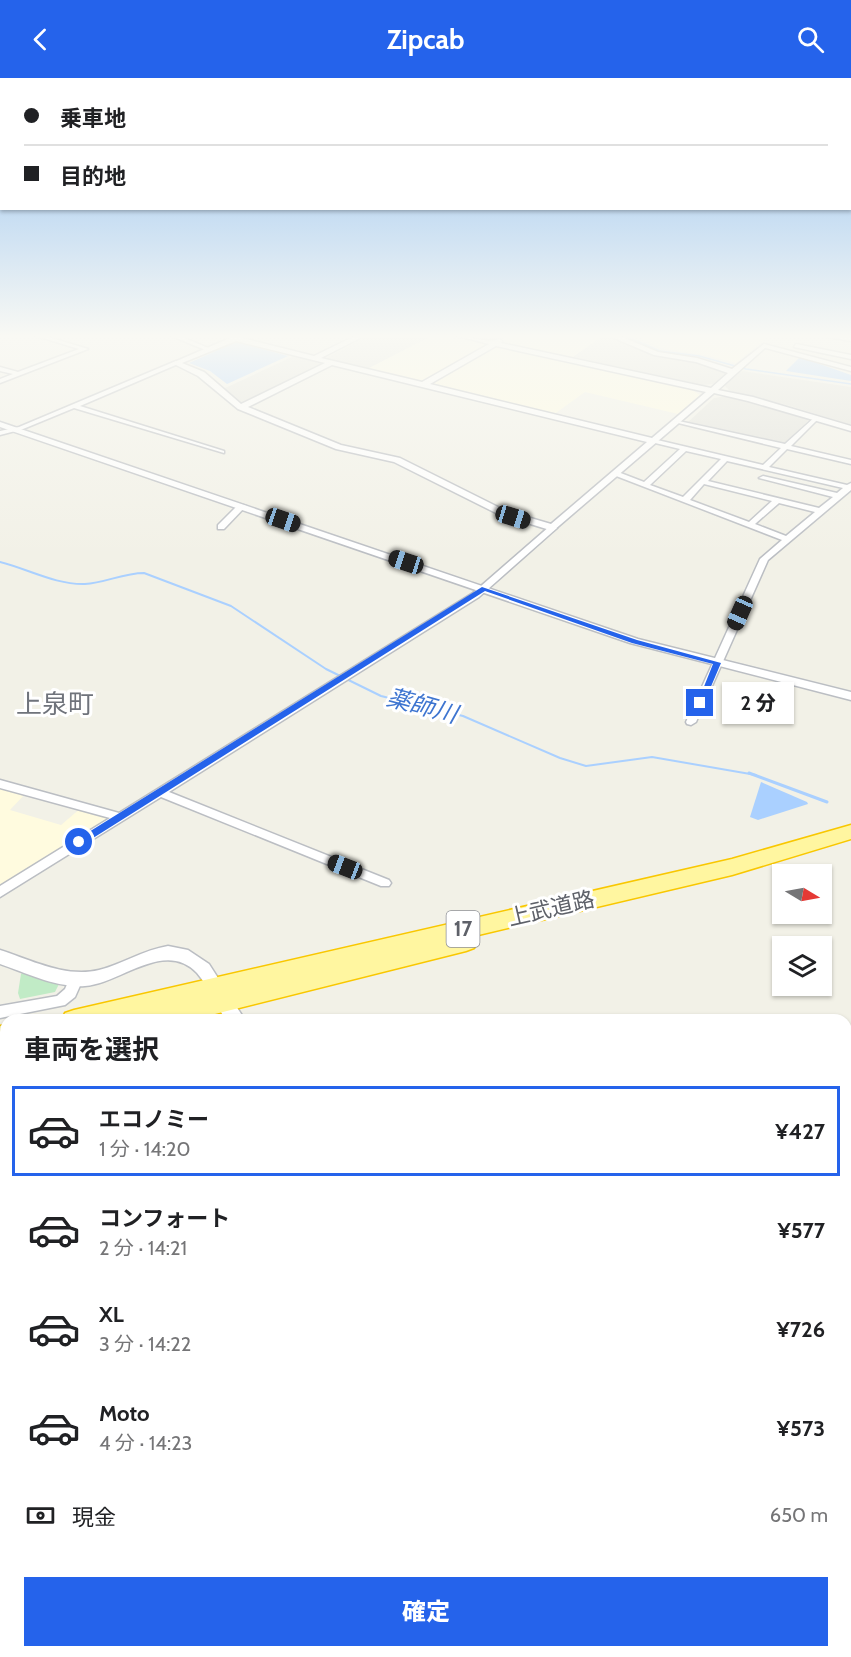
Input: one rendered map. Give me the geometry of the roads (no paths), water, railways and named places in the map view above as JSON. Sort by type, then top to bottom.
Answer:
[{"type":"highway","name":"上武道路","points":[[131,1014],[225,1004],[732,867],[851,832]]},
{"type":"highway","name":"上武道路","points":[[178,1014],[706,885],[851,846]]},
{"type":"street","points":[[0,433],[67,409]]},
{"type":"street","points":[[83,409],[222,452]]},
{"type":"street","points":[[247,409],[321,442],[397,460],[501,512],[553,528]]},
{"type":"street","points":[[520,409],[850,487]]},
{"type":"street","points":[[0,892],[484,588],[690,409]]},
{"type":"street","points":[[781,409],[851,429]]},
{"type":"street","points":[[749,493],[763,478],[768,468],[816,418]]},
{"type":"street","points":[[676,421],[851,462]]},
{"type":"street","points":[[0,424],[634,641],[851,696]]},
{"type":"street","points":[[645,485],[685,448]]},
{"type":"street","points":[[685,500],[726,458]]},
{"type":"street","points":[[615,474],[787,539]]},
{"type":"street","points":[[763,478],[838,496]]},
{"type":"street","points":[[703,482],[820,511]]},
{"type":"street","points":[[691,723],[764,559],[850,487]]},
{"type":"street","points":[[750,525],[778,500]]},
{"type":"street","points":[[221,527],[242,506]]},
{"type":"street","points":[[0,784],[120,817]]},
{"type":"street","points":[[159,792],[385,883]]},
{"type":"street","points":[[0,957],[76,979],[101,976],[141,958],[167,954],[183,956],[197,963],[225,1004]]},
{"type":"street","points":[[0,1012],[60,1000],[70,993],[76,979]]},
{"type":"water","points":[[761,782],[808,804],[758,820],[750,817]]},
{"type":"waterway","name":"薬師川","points":[[0,562],[74,584],[92,583],[144,573],[231,606],[326,669],[381,696],[463,716],[560,758],[586,766],[652,757],[753,774]]},
{"type":"waterway","name":"薬師川","points":[[749,773],[753,774]]},
{"type":"waterway","name":"薬師川","points":[[753,774],[827,802]]},
{"type":"district","name":"上泉町","points":[[55,704]]}]
